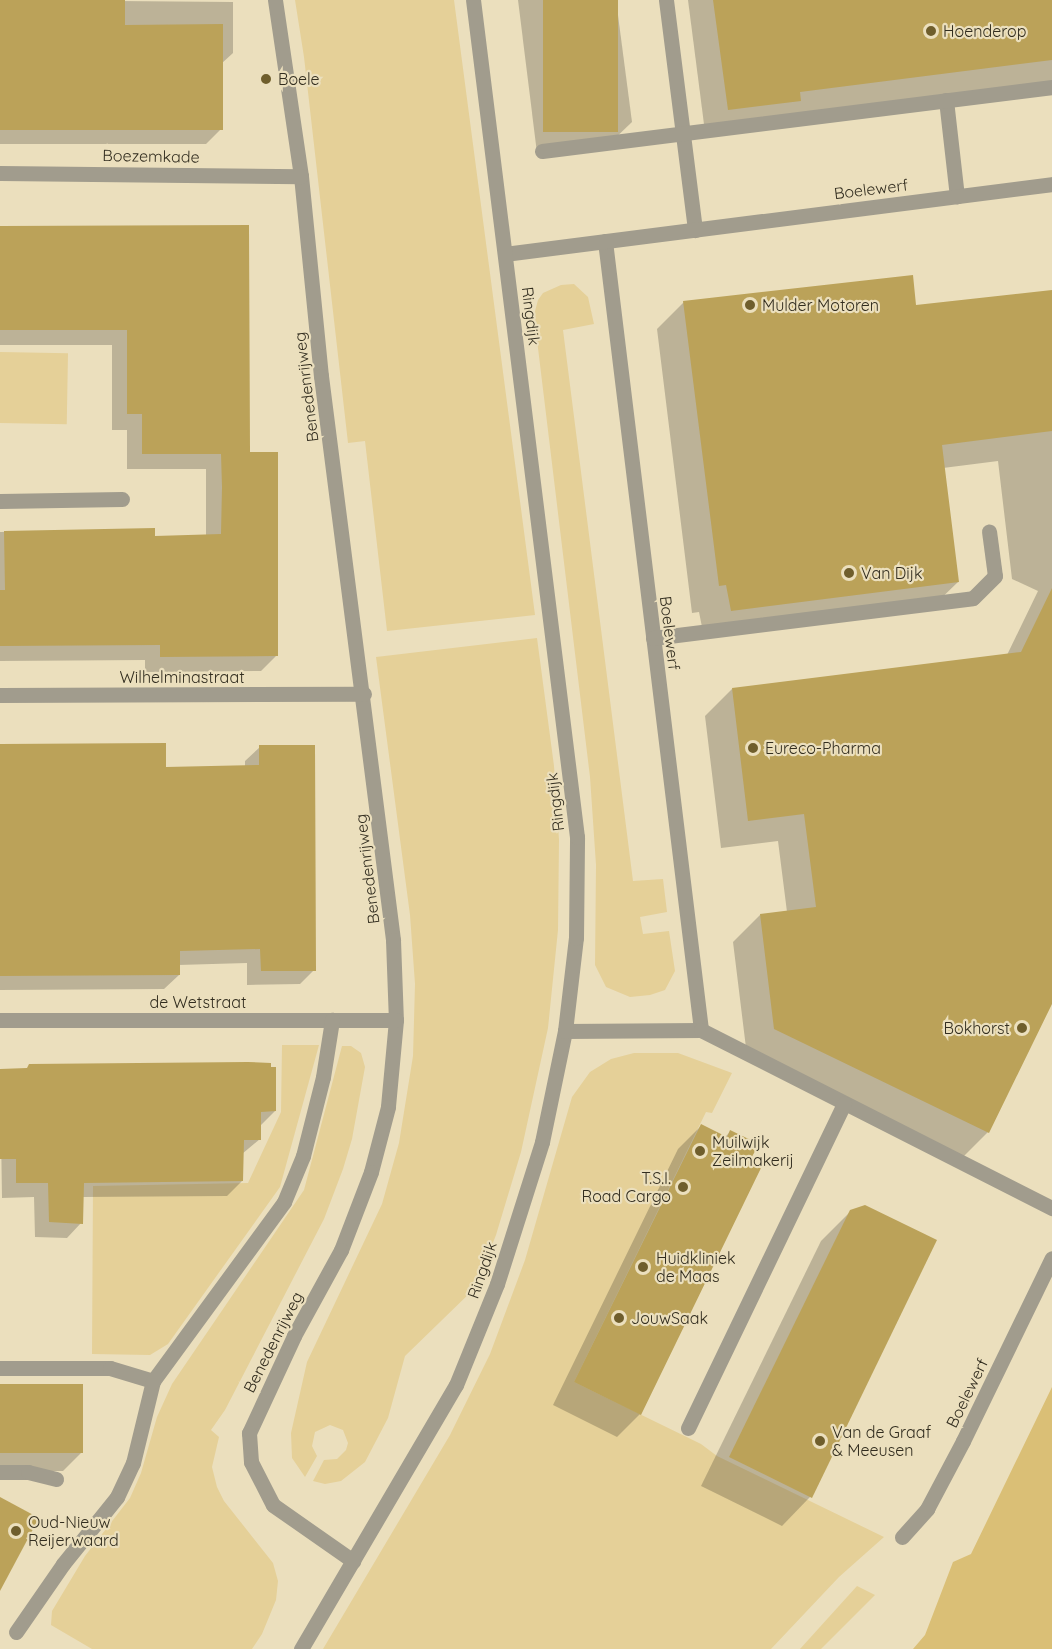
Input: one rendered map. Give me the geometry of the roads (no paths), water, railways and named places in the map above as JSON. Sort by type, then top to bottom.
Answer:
[{"type":"street","name":"Benedenrijweg","points":[[275,0],[301,176],[321,376],[364,694],[393,940],[396,1020],[388,1107],[371,1172],[341,1250],[294,1336],[249,1433],[250,1462],[273,1505],[353,1561]]},
{"type":"street","name":"Ringdijk","points":[[353,1561],[456,1385],[497,1284],[542,1142],[565,1031],[576,938],[577,837],[473,0]]},
{"type":"street","points":[[666,0],[695,230]]},
{"type":"street","points":[[542,151],[1052,87]]},
{"type":"street","points":[[946,100],[957,196]]},
{"type":"street","name":"Boezemkade","points":[[0,173],[301,176]]},
{"type":"street","name":"Boelewerf","points":[[506,254],[1052,184]]},
{"type":"street","name":"Boelewerf","points":[[605,241],[701,1030]]},
{"type":"street","points":[[0,501],[122,499]]},
{"type":"street","points":[[652,638],[973,598],[995,576],[989,531]]},
{"type":"street","name":"Wilhelminastraat","points":[[0,695],[364,694]]},
{"type":"street","name":"de Wetstraat","points":[[0,1020],[396,1020]]},
{"type":"street","points":[[16,1632],[63,1564],[117,1497],[133,1463],[153,1381],[284,1202],[303,1156],[323,1077],[332,1020]]},
{"type":"street","points":[[565,1031],[701,1030],[1052,1208]]},
{"type":"street","points":[[688,1428],[844,1104]]},
{"type":"street","name":"Boelewerf","points":[[902,1537],[927,1509],[963,1441],[1052,1258]]},
{"type":"street","points":[[0,1368],[110,1368],[153,1381]]},
{"type":"street","points":[[0,1472],[28,1472],[56,1479]]},
{"type":"street","points":[[302,1649],[353,1561]]},
{"type":"place","name":"Hoenderop","points":[[931,31]]},
{"type":"place","name":"Boele","points":[[266,79]]},
{"type":"place","name":"Mulder Motoren","points":[[750,305]]},
{"type":"place","name":"Van Dijk","points":[[849,573]]},
{"type":"place","name":"Eureco-Pharma","points":[[753,748]]},
{"type":"place","name":"Bokhorst","points":[[1022,1028]]},
{"type":"place","name":"Muilwijk Zeilmakerij","points":[[700,1151]]},
{"type":"place","name":"T.S.I. Road Cargo","points":[[683,1187]]},
{"type":"place","name":"Huidkliniek de Maas","points":[[643,1267]]},
{"type":"place","name":"JouwSaak","points":[[619,1318]]},
{"type":"place","name":"Van de Graaf & Meeusen","points":[[820,1441]]},
{"type":"place","name":"Oud-Nieuw Reijerwaard","points":[[16,1531]]}]
